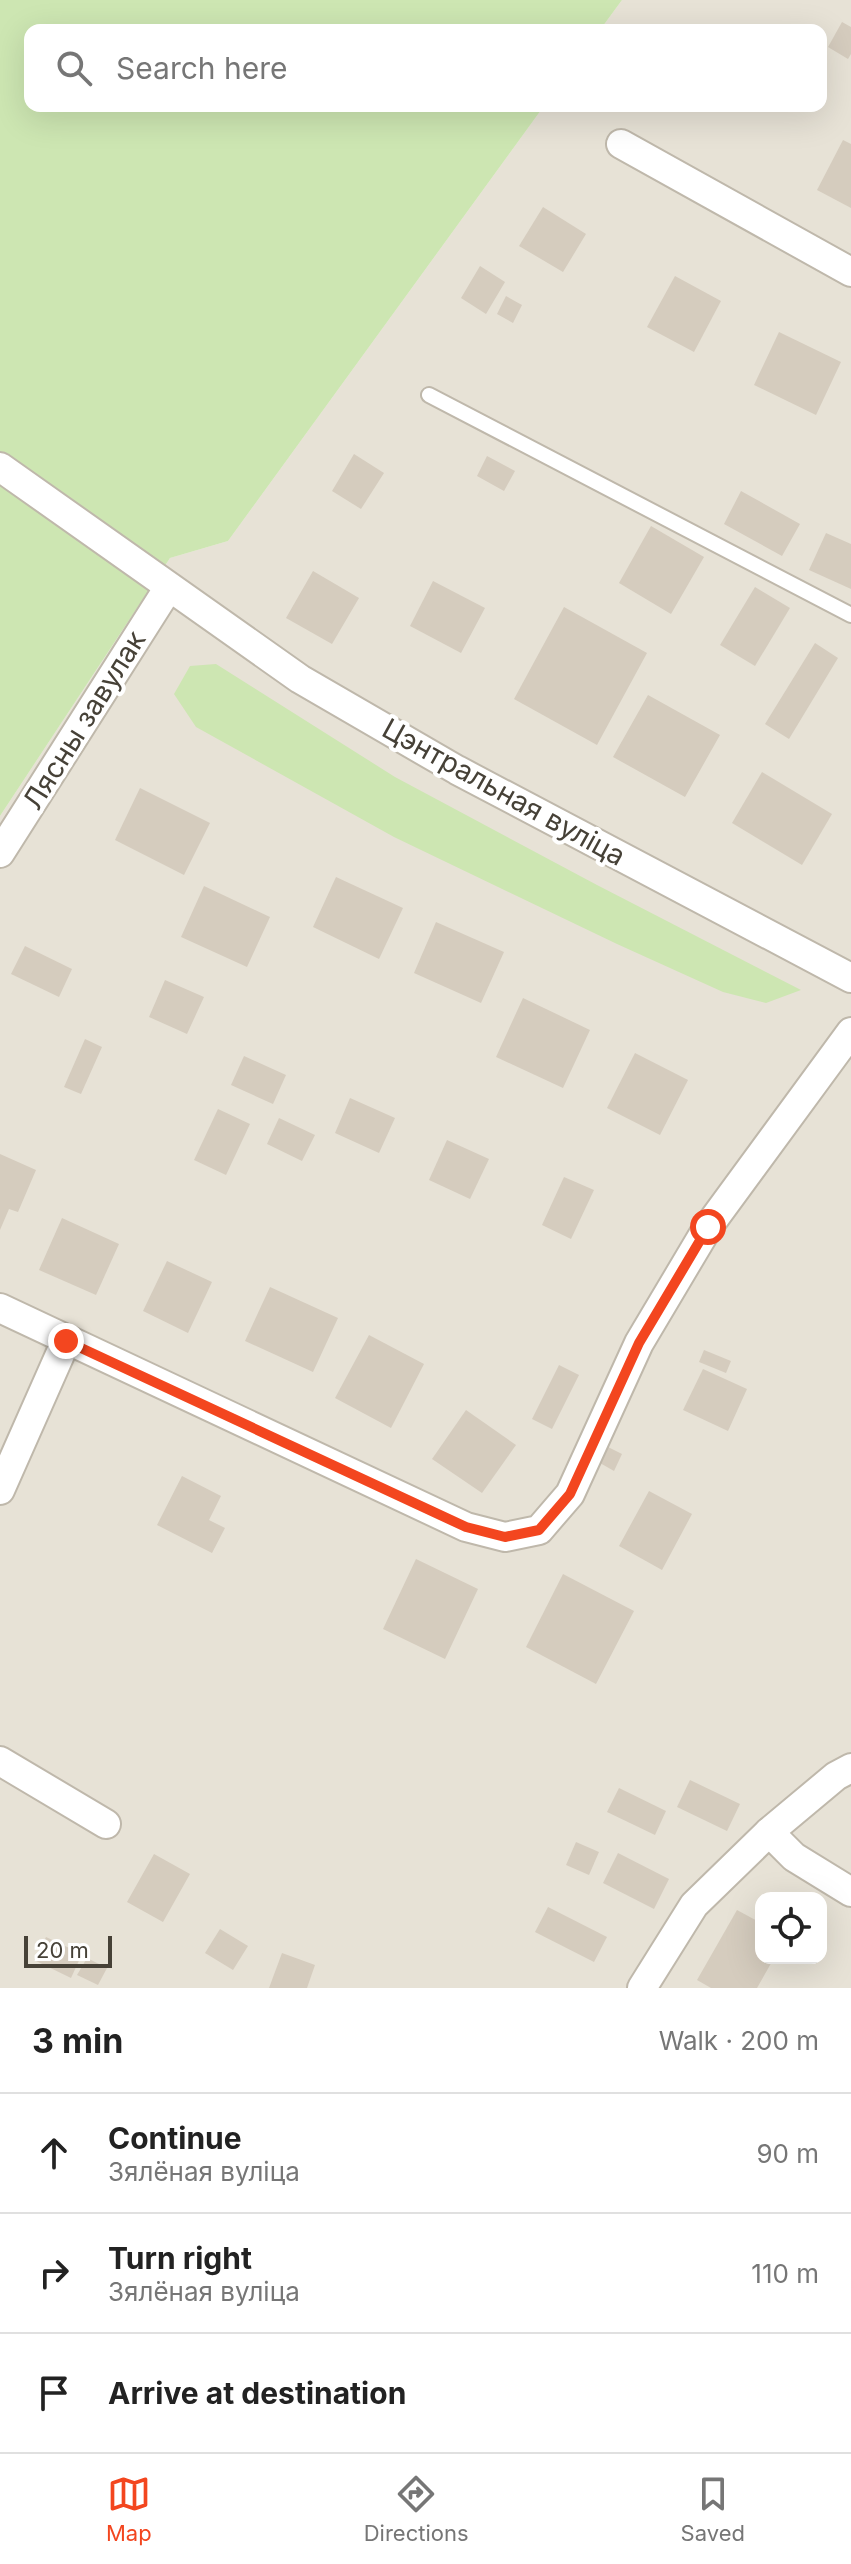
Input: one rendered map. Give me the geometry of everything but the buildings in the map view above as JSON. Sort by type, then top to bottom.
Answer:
[{"type":"street","points":[[621,144],[851,272]]},
{"type":"street","name":"Цэнтральная вуліца","points":[[0,467],[300,679],[457,770],[851,978]]},
{"type":"street","name":"Лясны завулак","points":[[0,853],[169,587]]},
{"type":"street","points":[[0,1308],[466,1527],[505,1537],[539,1530],[570,1494],[639,1343],[708,1227],[851,1032]]},
{"type":"street","points":[[0,1490],[66,1341]]},
{"type":"street","points":[[0,1761],[106,1824]]},
{"type":"street","points":[[642,1988],[694,1905],[769,1832],[836,1776],[851,1768]]},
{"type":"street","points":[[769,1832],[794,1857],[851,1892]]},
{"type":"lane","points":[[429,395],[851,615]]},
{"type":"shaded area","points":[[622,0],[851,0],[851,1988],[0,1988],[0,816],[170,558],[228,541],[540,112],[827,112],[827,24],[604,24]]},
{"type":"green space","points":[[0,0],[622,0],[604,24],[24,24],[24,112],[540,112],[228,541],[170,558],[0,816]]},
{"type":"green space","points":[[216,664],[395,777],[801,990],[766,1003],[723,992],[394,837],[196,727],[174,694],[190,666]]},
{"type":"route","points":[[66,1341],[466,1527],[505,1537],[539,1530],[570,1494],[639,1343],[708,1227]]}]
